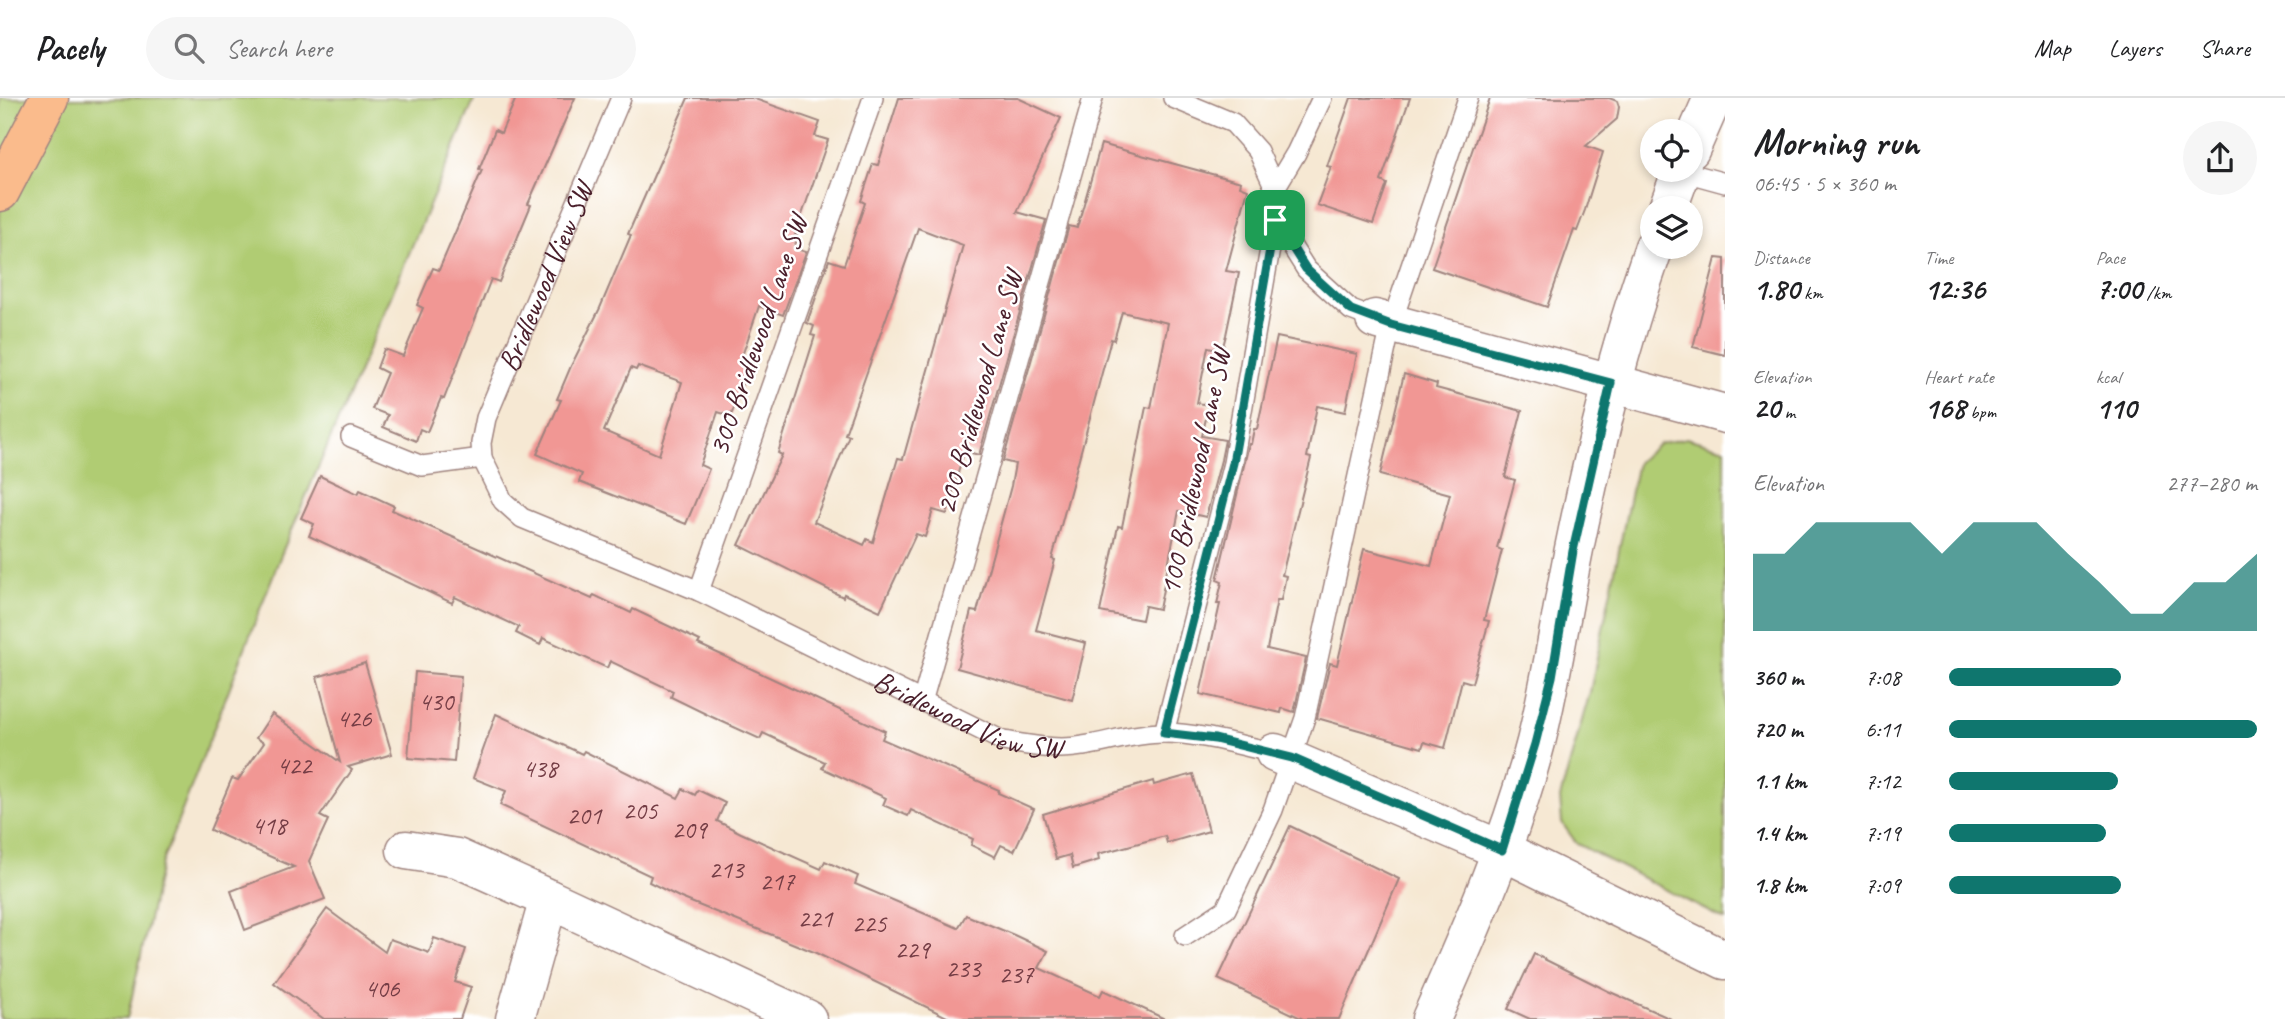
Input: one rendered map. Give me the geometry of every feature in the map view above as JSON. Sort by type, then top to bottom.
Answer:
[{"type":"highway","points":[[0,192],[48,98]]},
{"type":"street","points":[[1703,122],[1713,98]]},
{"type":"street","points":[[1431,1019],[1480,909],[1532,756],[1552,677],[1573,551],[1611,383],[1650,259]]},
{"type":"street","points":[[1383,322],[1725,414]]},
{"type":"street","name":"Bridlewood View SW","points":[[1283,756],[1502,850],[1725,960]]},
{"type":"street","points":[[406,850],[457,858],[807,1019]]},
{"type":"street","points":[[516,1019],[549,899]]},
{"type":"lane","name":"Bridlewood View SW","points":[[621,98],[486,418],[481,443],[482,458],[503,500],[522,518],[699,592],[1003,741],[1049,748],[1083,747],[1123,737],[1164,733],[1215,739],[1283,756]]},
{"type":"lane","name":"300 Bridlewood Lane SW","points":[[699,592],[873,98]]},
{"type":"lane","name":"200 Bridlewood Lane SW","points":[[922,702],[1093,98]]},
{"type":"lane","points":[[1173,98],[1233,122],[1258,150],[1275,188],[1275,220],[1306,269],[1351,310],[1383,322]]},
{"type":"lane","points":[[1275,188],[1322,98]]},
{"type":"lane","points":[[1185,936],[1226,909],[1273,810],[1283,756],[1305,718],[1383,322],[1468,98]]},
{"type":"lane","points":[[1703,173],[1725,183]]},
{"type":"lane","name":"100 Bridlewood Lane SW","points":[[1164,733],[1233,463],[1275,220]]},
{"type":"lane","points":[[351,437],[422,466],[482,458]]},
{"type":"green space","points":[[0,98],[475,98],[281,555],[161,865],[127,1019],[0,1019]]},
{"type":"green space","points":[[1686,438],[1725,449],[1725,920],[1577,844],[1562,823],[1560,798],[1590,692],[1637,462],[1659,444]]},
{"type":"building","points":[[516,98],[575,98],[528,204],[531,205],[499,282],[491,279],[444,399],[441,398],[427,432],[420,429],[416,441],[383,427],[388,415],[372,409],[387,373],[377,368],[384,349],[403,356],[423,308],[417,305],[433,268],[439,270],[482,170],[479,169],[495,130],[501,133]]},
{"type":"building","points":[[688,98],[752,98],[820,122],[815,136],[828,140],[795,235],[798,236],[794,248],[806,252],[783,315],[759,306],[741,359],[750,362],[731,416],[718,412],[700,465],[709,469],[686,524],[579,482],[582,474],[537,454],[561,400],[557,399],[571,366],[600,308],[631,235],[628,234]],"holes":[[[638,366],[682,382],[659,455],[604,431],[631,368],[636,370]]]},
{"type":"building","points":[[899,98],[1018,98],[1061,118],[1017,212],[1046,220],[979,455],[964,451],[947,514],[933,510],[925,537],[916,534],[880,611],[844,594],[843,597],[739,545],[782,455],[778,453],[815,336],[811,335],[814,326],[807,323],[829,260],[844,265],[865,203],[861,201],[873,164],[878,165]],"holes":[[[918,228],[963,245],[903,459],[898,458],[873,542],[867,539],[864,545],[814,522],[849,435],[845,434]]]},
{"type":"building","points":[[1351,98],[1410,98],[1381,181],[1387,184],[1373,224],[1317,205],[1331,167],[1327,166]]},
{"type":"building","points":[[1490,98],[1609,98],[1617,101],[1619,107],[1617,119],[1586,146],[1603,152],[1585,210],[1577,231],[1574,230],[1547,307],[1432,268]]},
{"type":"building","points":[[1101,144],[1241,182],[1240,186],[1248,189],[1226,271],[1239,273],[1226,335],[1222,350],[1208,347],[1197,403],[1209,405],[1202,436],[1225,440],[1221,460],[1206,517],[1179,511],[1159,609],[1145,606],[1142,620],[1100,612],[1118,526],[1122,527],[1146,407],[1151,408],[1168,323],[1122,312],[1114,340],[1111,339],[1052,559],[1055,560],[1036,630],[1086,643],[1072,700],[957,668],[971,611],[977,612],[1011,486],[1015,464],[1003,461],[1069,226],[1077,228]]},
{"type":"building","points":[[1716,258],[1725,259],[1725,355],[1693,347]]},
{"type":"building","points":[[1277,337],[1357,354],[1345,412],[1317,406],[1307,457],[1311,458],[1282,575],[1286,576],[1281,600],[1277,600],[1267,649],[1306,658],[1294,712],[1282,708],[1281,713],[1200,694],[1220,604],[1217,604],[1222,582],[1217,580],[1249,444],[1254,429],[1257,429]]},
{"type":"building","points":[[1404,374],[1437,384],[1436,388],[1522,411],[1505,477],[1515,480],[1497,548],[1502,550],[1484,620],[1489,621],[1472,683],[1462,680],[1445,748],[1424,742],[1422,748],[1317,718],[1330,663],[1337,665],[1364,549],[1431,566],[1450,494],[1380,475]]},
{"type":"building","points":[[320,476],[358,494],[360,490],[394,506],[392,510],[592,599],[594,595],[631,613],[633,609],[700,641],[698,644],[885,731],[882,739],[999,790],[998,793],[1034,809],[1014,851],[1001,845],[995,857],[971,845],[973,839],[911,810],[908,816],[883,805],[886,798],[822,768],[825,762],[763,733],[760,739],[712,717],[671,697],[673,691],[610,661],[607,668],[543,638],[540,645],[516,633],[519,627],[455,597],[452,603],[309,536],[314,524],[301,518]]},
{"type":"building","points":[[365,663],[392,754],[348,767],[352,770],[320,816],[328,820],[309,861],[325,899],[245,930],[231,891],[294,867],[210,830],[232,778],[238,780],[264,743],[256,738],[272,714],[340,762],[317,677]]},
{"type":"building","points":[[415,672],[461,676],[454,762],[408,758]]},
{"type":"building","points":[[496,714],[582,754],[584,751],[678,798],[683,789],[695,795],[698,790],[725,803],[717,821],[741,833],[821,869],[825,861],[858,876],[855,884],[958,928],[966,915],[1014,935],[1048,951],[1039,968],[1100,996],[1103,990],[1165,1019],[951,1019],[814,952],[681,898],[649,882],[651,876],[500,805],[506,791],[473,778]]},
{"type":"building","points":[[1193,774],[1209,831],[1167,843],[1165,836],[1098,854],[1099,860],[1073,868],[1070,855],[1056,859],[1043,814],[1153,781],[1154,785]]},
{"type":"building","points":[[1290,826],[1399,879],[1339,1019],[1303,1019],[1218,979]]},
{"type":"building","points":[[327,909],[385,952],[390,939],[429,953],[434,938],[466,949],[455,982],[471,987],[460,1019],[324,1019],[274,983]]},
{"type":"building","points":[[1534,954],[1671,1019],[1530,1019],[1508,1009]]},
{"type":"route","points":[[1275,220],[1306,269],[1351,310],[1391,325],[1611,383],[1573,551],[1552,677],[1522,790],[1502,850],[1292,758],[1215,739],[1164,733],[1233,463],[1275,220]]}]
